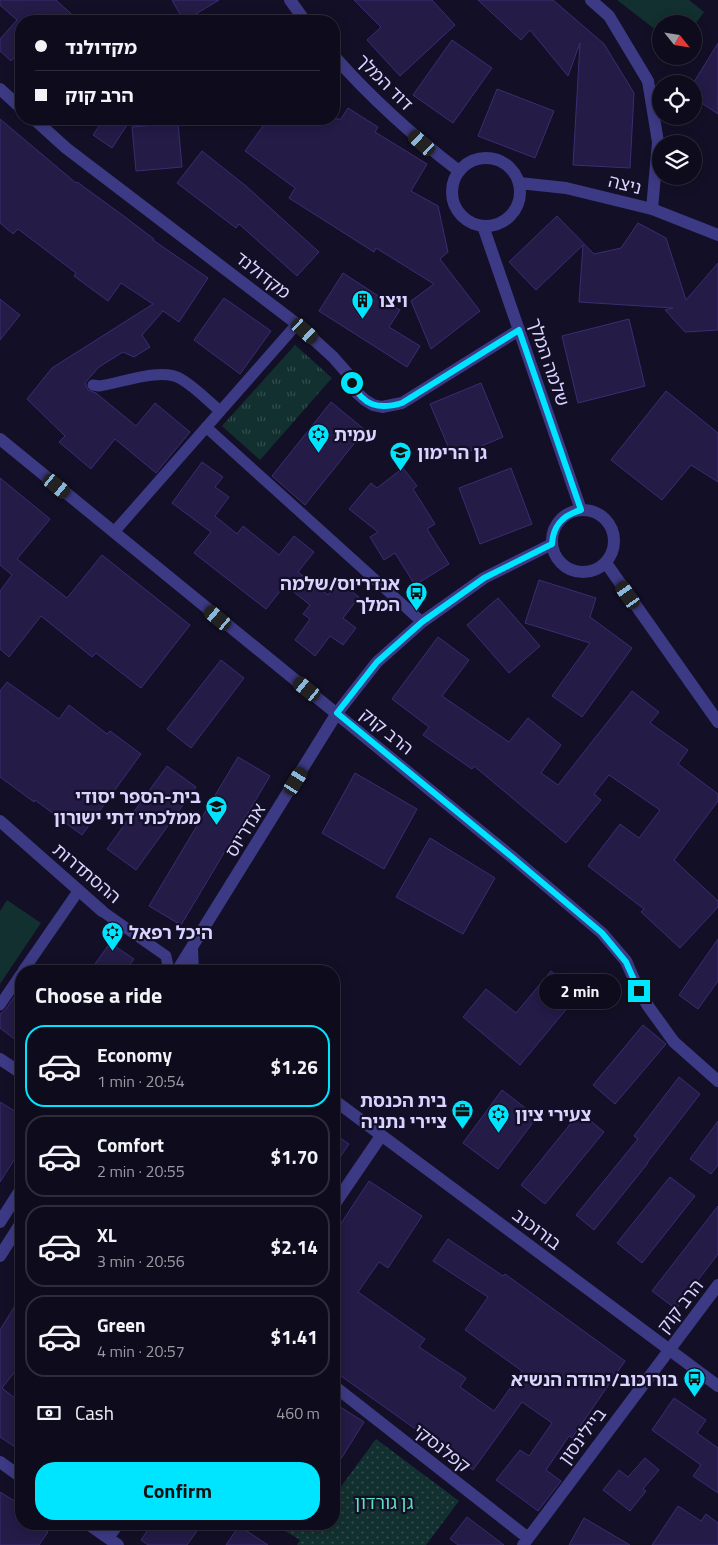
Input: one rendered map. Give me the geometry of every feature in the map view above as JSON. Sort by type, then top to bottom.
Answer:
[{"type":"street","points":[[290,0],[301,15]]},
{"type":"street","points":[[592,0],[609,16],[648,81],[658,142],[652,209]]},
{"type":"street","name":"דוד המלך","points":[[340,62],[376,101],[422,143],[459,170]]},
{"type":"street","points":[[0,89],[15,103]]},
{"type":"street","name":"מקדולנד","points":[[41,125],[66,148],[297,324],[333,357],[348,374],[357,393],[373,405],[382,407],[402,403],[519,330]]},
{"type":"street","points":[[486,157],[497,159],[507,164],[515,173],[519,184],[520,194],[512,214],[503,221],[493,225],[483,226],[472,223],[462,216],[455,207],[452,196],[452,184],[459,170],[474,159],[486,157]]},
{"type":"street","name":"ניצה","points":[[519,184],[566,188],[652,209],[718,235]]},
{"type":"street","name":"שלמה המלך","points":[[483,226],[581,510]]},
{"type":"street","points":[[114,532],[297,324]]},
{"type":"street","points":[[93,385],[99,386],[159,374],[171,375],[182,379],[220,411]]},
{"type":"street","points":[[206,427],[422,622]]},
{"type":"street","name":"הרב קוק","points":[[0,439],[337,713],[602,933],[626,962],[644,998],[674,1042],[718,1081]]},
{"type":"street","points":[[581,510],[593,511],[603,516],[611,526],[615,543],[612,554],[606,563],[595,570],[577,572],[561,564],[555,555],[552,544],[553,535],[561,519],[570,513],[581,510]]},
{"type":"street","name":"אנדריוס","points":[[181,965],[337,713],[377,662],[422,622],[484,578],[552,544]]},
{"type":"street","points":[[606,563],[718,722]]},
{"type":"street","name":"ההסתדרות","points":[[0,821],[102,911],[166,956],[168,965]]},
{"type":"street","points":[[27,965],[79,890]]},
{"type":"street","points":[[192,949],[193,965]]},
{"type":"street","points":[[0,1005],[15,983]]},
{"type":"street","points":[[0,1059],[15,1069]]},
{"type":"street","name":"בורוכוב","points":[[340,1105],[718,1386]]},
{"type":"street","points":[[340,1196],[381,1136]]},
{"type":"street","points":[[0,1222],[15,1198]]},
{"type":"street","points":[[0,1256],[15,1232]]},
{"type":"street","name":"הרב קוק","points":[[669,1349],[718,1285]]},
{"type":"street","name":"ביילינסון","points":[[526,1542],[669,1349]]},
{"type":"street","name":"קפלנסקי","points":[[340,1391],[526,1542]]},
{"type":"street","points":[[0,1462],[15,1473]]},
{"type":"street","points":[[96,1530],[113,1542]]},
{"type":"green space","points":[[617,0],[689,0],[704,12],[702,15],[652,15],[652,27]]},
{"type":"green space","points":[[295,345],[332,378],[260,460],[222,426]]},
{"type":"green space","points":[[7,900],[41,923],[0,984],[0,911]]},
{"type":"green space","name":"גן גורדון","points":[[376,1439],[459,1501],[426,1545],[297,1545],[300,1540],[284,1530],[340,1530],[340,1488]]},
{"type":"building","points":[[0,0],[56,0],[72,15],[15,15],[15,18],[0,5]]},
{"type":"building","points":[[172,0],[219,0],[194,15],[181,15]]},
{"type":"building","points":[[354,0],[432,0],[455,25],[400,76],[367,40],[381,27]]},
{"type":"building","points":[[478,0],[553,0],[604,44],[634,93],[630,168],[573,165],[580,43],[568,76],[530,30],[521,40]]},
{"type":"building","points":[[15,22],[15,57],[11,61],[0,51],[0,39]]},
{"type":"building","points":[[452,40],[492,68],[453,123],[413,95]]},
{"type":"building","points":[[718,43],[718,114],[702,103],[702,75],[698,75]]},
{"type":"building","points":[[497,89],[554,111],[535,158],[478,136]]},
{"type":"building","points":[[348,108],[378,127],[375,132],[427,164],[411,191],[438,206],[448,252],[440,259],[480,311],[431,349],[411,301],[434,284],[376,248],[374,252],[289,198],[295,188],[245,151],[264,125],[340,125],[341,119]]},
{"type":"building","points":[[0,119],[76,183],[208,278],[179,322],[163,311],[142,335],[150,347],[134,357],[123,352],[99,367],[85,383],[88,390],[96,393],[136,426],[155,403],[190,432],[156,473],[115,439],[91,469],[59,442],[65,436],[27,399],[52,368],[153,304],[121,283],[108,301],[74,276],[76,273],[18,229],[13,234],[0,223]]},
{"type":"building","points":[[100,125],[127,125],[112,148],[93,135]]},
{"type":"building","points":[[178,125],[182,167],[136,171],[132,127]]},
{"type":"building","points":[[202,151],[246,186],[319,252],[297,276],[239,224],[236,228],[177,183]]},
{"type":"building","points":[[557,216],[594,254],[621,248],[638,223],[666,238],[686,300],[718,263],[718,330],[685,332],[665,310],[673,308],[579,302],[583,245],[536,290],[509,262]]},
{"type":"building","name":"ויצו","points":[[343,273],[400,310],[389,327],[420,346],[407,367],[319,311]]},
{"type":"building","points":[[224,298],[271,331],[240,374],[194,340]]},
{"type":"building","points":[[0,299],[20,315],[0,340]]},
{"type":"building","points":[[629,319],[645,386],[578,403],[562,336]]},
{"type":"building","points":[[481,383],[503,437],[453,458],[430,404]]},
{"type":"building","points":[[666,391],[718,433],[718,482],[691,465],[662,500],[611,460]]},
{"type":"building","name":"עמית","points":[[331,402],[365,430],[305,505],[272,476]]},
{"type":"building","points":[[202,462],[223,477],[215,487],[229,497],[215,516],[237,534],[243,526],[279,555],[294,536],[314,552],[298,572],[328,595],[338,581],[359,597],[343,618],[356,628],[343,645],[330,636],[315,656],[295,640],[310,619],[303,614],[310,605],[285,585],[266,609],[194,553],[211,532],[172,503]]},
{"type":"building","points":[[403,468],[417,486],[413,489],[435,524],[427,529],[449,564],[415,585],[395,553],[384,560],[370,537],[378,532],[349,509],[371,483],[377,488]]},
{"type":"building","points":[[511,468],[532,524],[480,544],[459,488]]},
{"type":"building","points":[[0,478],[50,519],[17,559],[67,598],[102,555],[190,625],[141,688],[96,653],[92,657],[41,616],[9,657],[0,649],[0,591],[12,575],[0,565]]},
{"type":"building","points":[[539,580],[596,598],[590,617],[632,648],[582,717],[552,696],[590,643],[525,623]]},
{"type":"building","points":[[498,598],[540,646],[509,673],[467,625]]},
{"type":"building","points":[[438,637],[469,660],[442,696],[509,742],[528,718],[561,745],[541,773],[558,785],[632,691],[659,712],[650,723],[688,750],[678,764],[718,794],[718,801],[674,860],[718,901],[718,907],[680,948],[641,912],[644,909],[588,866],[620,824],[639,838],[660,810],[609,775],[594,794],[601,800],[566,843],[474,766],[472,769],[423,735],[429,727],[392,699]]},
{"type":"building","points":[[221,660],[244,678],[191,748],[167,729]]},
{"type":"building","points":[[7,682],[59,719],[69,705],[107,734],[110,731],[141,754],[82,835],[0,777],[0,691]]},
{"type":"building","points":[[238,757],[270,776],[181,925],[149,906]]},
{"type":"building","points":[[167,766],[196,787],[136,870],[107,849]]},
{"type":"building","points":[[355,773],[417,809],[384,869],[322,833]]},
{"type":"building","points":[[430,838],[495,878],[463,934],[396,897]]},
{"type":"building","points":[[718,939],[718,981],[698,1009],[679,995]]},
{"type":"building","name":"היכל רפאל","points":[[110,943],[134,959],[130,965],[94,965]]},
{"type":"building","points":[[551,971],[579,994],[520,1065],[463,1017],[486,989],[516,1013]]},
{"type":"building","points":[[15,996],[15,1039],[0,1028],[0,1014]]},
{"type":"building","points":[[643,1025],[666,1044],[615,1104],[593,1085]]},
{"type":"building","points":[[679,1077],[700,1094],[594,1230],[576,1215],[638,1139],[634,1136]]},
{"type":"building","points":[[502,1090],[537,1117],[498,1169],[463,1143]]},
{"type":"building","points":[[0,1102],[15,1111],[15,1158],[0,1182]]},
{"type":"building","points":[[580,1112],[604,1132],[545,1204],[521,1185]]},
{"type":"building","points":[[718,1121],[718,1165],[711,1174],[690,1159]]},
{"type":"building","points":[[340,1138],[349,1144],[340,1157]]},
{"type":"building","points":[[670,1177],[695,1196],[642,1263],[617,1243]]},
{"type":"building","points":[[369,1181],[422,1216],[388,1268],[379,1262],[358,1292],[425,1339],[419,1347],[466,1378],[460,1387],[494,1411],[522,1371],[465,1330],[488,1297],[433,1261],[448,1239],[503,1276],[505,1274],[625,1361],[572,1438],[569,1436],[546,1470],[561,1481],[538,1511],[496,1480],[520,1450],[529,1456],[552,1423],[522,1402],[473,1470],[340,1375],[340,1225]]},
{"type":"building","points":[[718,1206],[718,1254],[676,1309],[652,1291]]},
{"type":"building","points":[[15,1306],[15,1372],[2,1388],[15,1398],[15,1447],[0,1437],[0,1330]]},
{"type":"building","points":[[674,1398],[706,1420],[697,1433],[718,1448],[718,1493],[693,1476],[701,1465],[652,1430]]},
{"type":"building","points":[[340,1407],[364,1422],[340,1460]]},
{"type":"building","points":[[645,1458],[659,1470],[643,1489],[646,1491],[630,1511],[603,1490],[619,1470],[628,1477]]},
{"type":"building","points":[[0,1492],[15,1501],[15,1530],[45,1530],[48,1532],[39,1545],[0,1545]]},
{"type":"building","points":[[678,1506],[701,1521],[706,1514],[718,1523],[718,1545],[652,1545]]},
{"type":"building","points":[[467,1517],[504,1545],[458,1545],[450,1539]]},
{"type":"building","points":[[584,1518],[630,1545],[569,1545]]},
{"type":"building","points":[[148,1530],[198,1530],[187,1545],[148,1545],[141,1540]]},
{"type":"building","points":[[236,1530],[245,1530],[268,1545],[226,1545]]},
{"type":"place","name":"ויצו","points":[[363,319]]},
{"type":"place","name":"עמית","points":[[318,453]]},
{"type":"place","name":"גן הרימון","points":[[401,471]]},
{"type":"place","name":"אנדריוס/שלמה המלך","points":[[416,612]]},
{"type":"place","name":"בית-הספר יסודי ממלכתי דתי ישורון","points":[[217,825]]},
{"type":"place","name":"היכל רפאל","points":[[113,951]]},
{"type":"place","name":"בית הכנסת ציירי נתניה","points":[[463,1129]]},
{"type":"place","name":"צעירי ציון","points":[[499,1133]]},
{"type":"place","name":"בורוכוב/יהודה הנשיא","points":[[694,1398]]},
{"type":"route","points":[[352,383],[357,393],[373,405],[382,407],[402,403],[519,330],[581,510],[570,513],[561,519],[553,535],[552,544],[484,578],[422,622],[377,662],[337,713],[602,933],[626,962],[639,991]]}]
